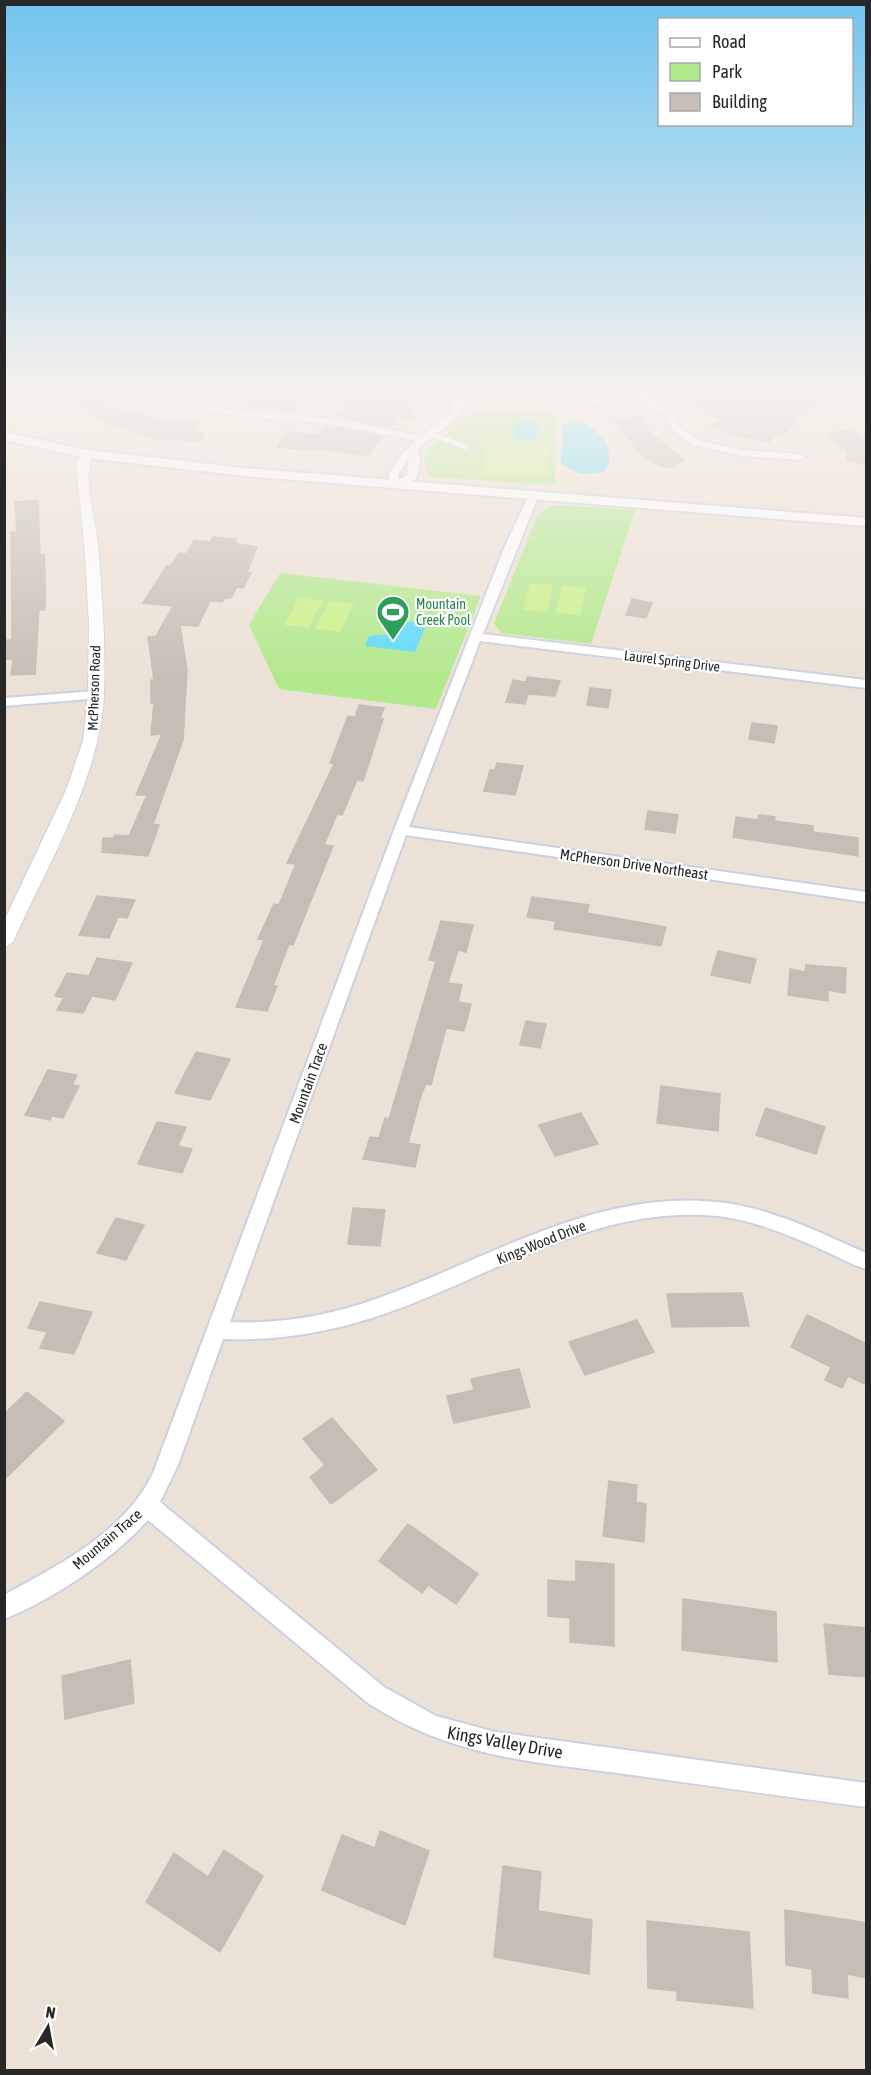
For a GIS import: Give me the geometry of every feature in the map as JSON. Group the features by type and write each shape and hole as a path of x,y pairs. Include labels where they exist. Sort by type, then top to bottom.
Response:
{"main road":[{"path":"406,487 867,522"}],"street":[{"name":"McPherson Road","path":"4,942 85,764 92,741 96,695 95,586 84,487"},
{"name":"Mountain Trace","path":"4,1608 60,1577 103,1545 147,1505 167,1465 401,830 510,549 533,497"},
{"name":"Laurel Spring Drive","path":"477,637 867,684"},
{"path":"4,702 96,695"},
{"name":"McPherson Drive Northeast","path":"401,830 867,897"},
{"name":"Kings Wood Drive","path":"215,1330 284,1330 375,1308 593,1221 635,1210 716,1209 758,1217 800,1232 867,1261"},
{"name":"Kings Valley Drive","path":"147,1505 376,1695 410,1718 447,1734 495,1744 867,1795"}],"green space":[{"path":"557,505 635,510 591,644 501,633 494,623 537,517 547,508"},
{"path":"280,573 481,596 436,709 279,689 249,625"},
{"path":"530,583 553,585 547,612 523,610"},
{"path":"562,586 586,588 580,615 556,613"},
{"path":"299,598 323,601 308,628 284,625"},
{"path":"330,601 354,604 340,632 315,629"}],"water":[{"name":"Mountain Creek Pool","path":"395,620 430,624 426,626 415,652 365,646 369,636 391,634"}],"building":[{"path":"38,500 40,555 44,554 45,610 39,610 35,674 11,675 13,659 4,659 4,645 6,640 12,640 11,532 17,532 15,502"},
{"path":"213,537 236,539 234,541 238,544 257,547 247,573 251,573 243,588 237,587 231,598 225,598 222,602 210,601 198,626 180,625 187,670 183,740 153,824 159,825 148,856 102,852 103,838 113,838 115,835 129,836 147,795 136,795 162,734 151,735 154,703 151,703 151,680 154,680 148,637 156,636 173,606 143,603 167,565 171,566 179,553 186,554 194,540 210,542"},
{"path":"632,599 652,603 646,618 626,615"},
{"path":"527,677 560,681 555,696 528,694 525,704 506,702 513,680 526,682"},
{"path":"590,688 611,690 608,708 587,705"},
{"path":"359,705 384,708 380,718 383,719 363,781 357,780 342,815 337,814 324,845 333,846 293,945 289,944 273,986 277,986 267,1011 236,1007 264,940 258,939 274,904 279,905 296,864 287,863 334,764 330,763 348,716 355,717"},
{"path":"752,723 777,726 774,743 749,739"},
{"path":"497,763 523,766 515,795 484,791 490,770 495,770"},
{"path":"648,811 678,815 675,833 645,829"},
{"path":"759,815 775,817 774,821 813,826 813,832 858,838 858,856 733,837 736,817 758,820"},
{"path":"97,896 135,900 127,918 118,917 109,938 79,935"},
{"path":"532,897 589,905 587,913 666,927 661,946 554,929 556,921 527,917"},
{"path":"441,921 473,925 466,952 458,950 448,983 462,985 458,1002 471,1004 464,1031 446,1028 431,1085 426,1084 421,1095 408,1143 420,1145 415,1167 363,1159 370,1137 379,1138 385,1118 389,1119 436,961 429,960"},
{"path":"718,951 756,959 750,983 711,975"},
{"path":"97,958 132,963 115,1000 92,996 83,1013 57,1010 64,998 55,996 67,973 89,976"},
{"path":"806,965 846,968 845,993 828,990 828,1001 788,995 790,969 805,972"},
{"path":"526,1021 546,1024 540,1048 520,1045"},
{"path":"196,1052 230,1059 210,1100 175,1093"},
{"path":"48,1070 77,1075 72,1085 79,1086 63,1118 52,1116 50,1120 25,1115"},
{"path":"661,1086 720,1094 718,1131 657,1123"},
{"path":"766,1108 825,1127 816,1154 756,1135"},
{"path":"581,1113 598,1144 555,1156 539,1125"},
{"path":"157,1122 186,1127 178,1146 192,1149 182,1173 138,1164"},
{"path":"353,1208 385,1210 380,1246 348,1244"},
{"path":"116,1218 144,1225 126,1260 97,1253"},
{"path":"742,1293 749,1326 672,1327 667,1294"},
{"path":"40,1302 92,1312 74,1354 40,1348 47,1332 28,1328"},
{"path":"807,1315 867,1344 867,1385 848,1376 842,1388 825,1380 831,1367 791,1347"},
{"path":"637,1320 654,1352 585,1375 569,1342"},
{"path":"519,1369 530,1407 454,1423 447,1396 474,1390 471,1379"},
{"path":"27,1392 64,1421 4,1480 4,1414"},
{"path":"332,1418 377,1470 331,1504 310,1477 325,1465 303,1439"},
{"path":"609,1481 637,1485 636,1502 646,1504 644,1542 603,1536"},
{"path":"408,1524 478,1574 456,1604 428,1585 422,1593 379,1561"},
{"path":"576,1561 614,1564 614,1646 570,1642 570,1618 548,1616 548,1580 576,1582"},
{"path":"683,1599 776,1612 777,1662 682,1650"},
{"path":"824,1624 867,1628 867,1677 829,1674"},
{"path":"130,1660 134,1703 65,1719 62,1676"},
{"path":"380,1831 429,1851 405,1925 322,1890 342,1835 375,1848"},
{"path":"224,1850 263,1876 220,1952 146,1902 174,1853 208,1877"},
{"path":"503,1866 541,1872 538,1911 592,1920 589,1974 494,1957"},
{"path":"785,1910 867,1923 867,1978 847,1974 848,1998 813,1993 812,1969 786,1965"},
{"path":"647,1921 749,1932 753,2008 677,2000 677,1991 648,1988"}],"place":[{"name":"Mountain Creek Pool","path":"393,641"}]}
